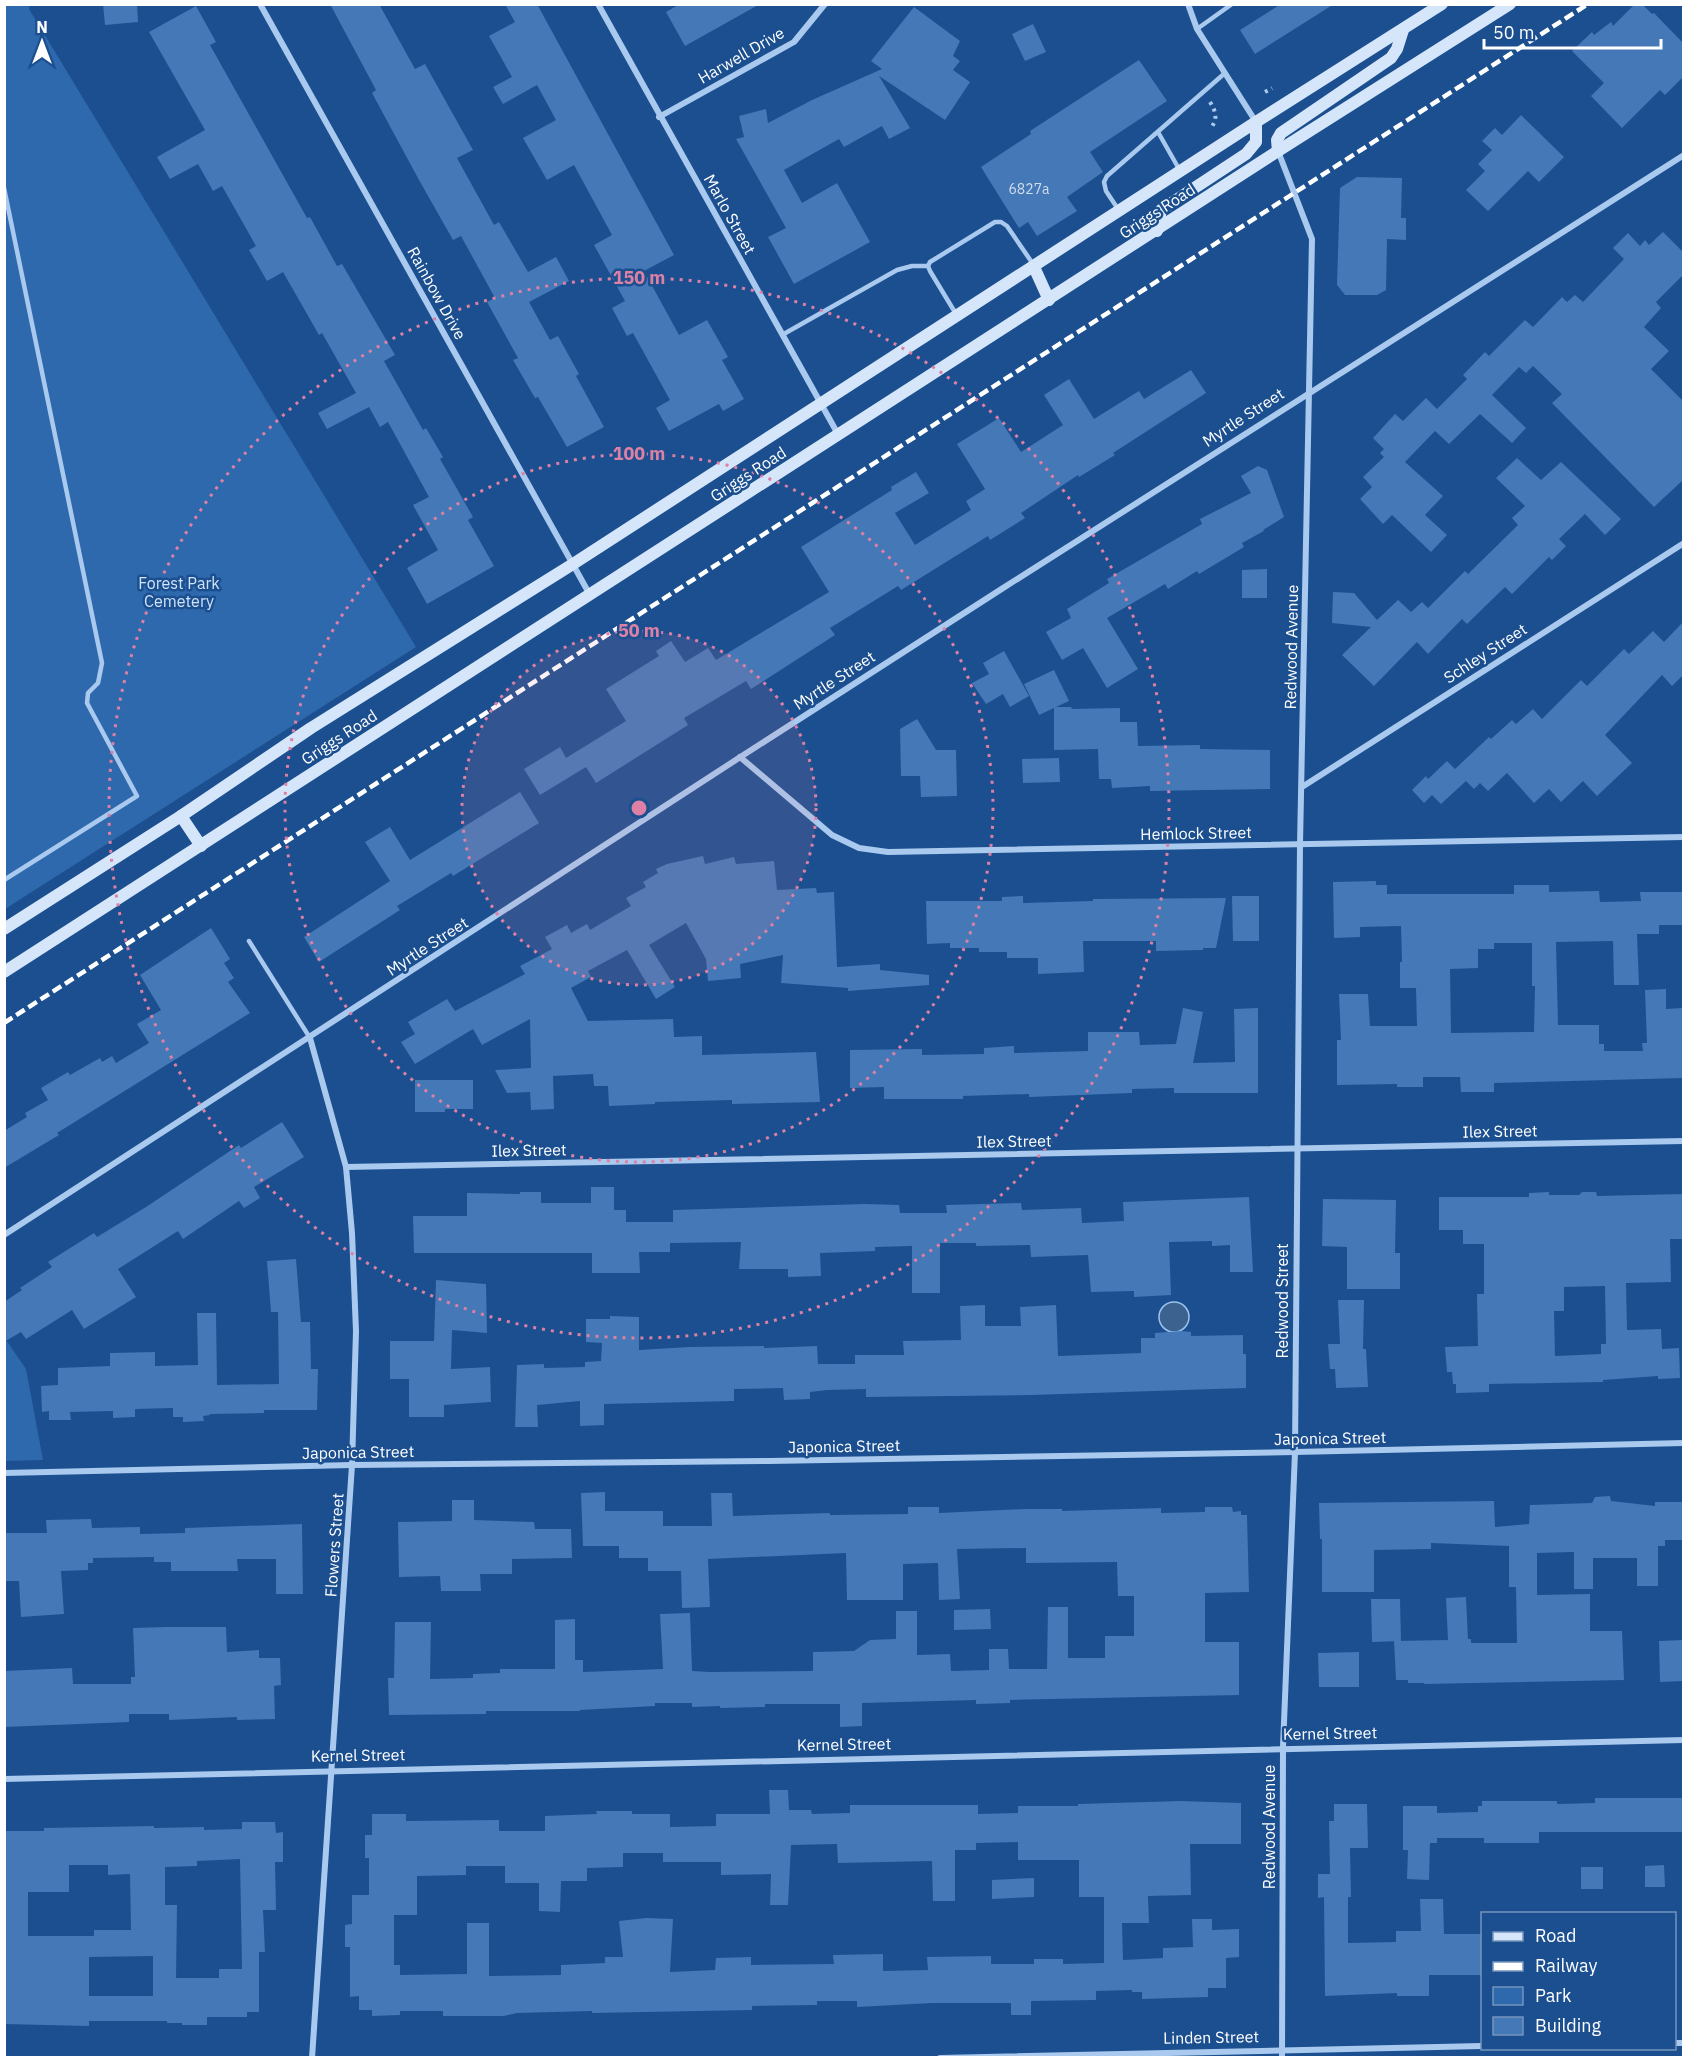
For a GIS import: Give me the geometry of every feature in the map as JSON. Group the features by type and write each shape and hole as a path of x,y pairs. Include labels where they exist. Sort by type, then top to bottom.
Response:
{"main road":[{"name":"Griggs Road","path":"4,929 181,816 311,728 573,564 1442,4"},
{"name":"Griggs Road","path":"4,972 1510,4"},
{"path":"1278,151 1277,140 1281,133 1391,58 1397,49 1403,30"},
{"path":"1157,231 1161,210 1246,154 1256,142 1256,122"},
{"path":"1035,267 1049,300"},
{"path":"181,816 201,846"}],"street":[{"name":"Rainbow Drive","path":"260,4 590,595"},
{"name":"Marlo Street","path":"598,4 839,436"},
{"name":"Harwell Drive","path":"659,117 794,42 825,4"},
{"path":"1188,4 1197,29 1256,122"},
{"name":"Redwood Avenue","path":"1278,151 1312,239 1300,845 1297,1149"},
{"name":"Myrtle Street","path":"4,1235 740,757 1309,391 1683,155"},
{"name":"Schley Street","path":"1302,787 1683,543"},
{"name":"Hemlock Street","path":"740,757 832,835 859,848 888,852 1683,837"},
{"name":"Flowers Street","path":"310,1038 346,1167 352,1233 356,1331 352,1465 312,2058"},
{"name":"Ilex Street","path":"346,1167 1683,1141"},
{"name":"Redwood Street","path":"1295,1452 1297,1149"},
{"name":"Japonica Street","path":"4,1473 352,1465 793,1461 1683,1443"},
{"name":"Redwood Avenue","path":"1282,2058 1283,1747 1295,1452"},
{"name":"Kernel Street","path":"4,1779 332,1769 1683,1740"},
{"name":"Linden Street","path":"940,2058 1481,2046"}],"lane":[{"path":"1197,29 1232,4"},
{"path":"1120,212 1108,194 1104,182 1107,176 1226,74"},
{"path":"1158,132 1181,171"},
{"path":"4,188 102,663 98,683 88,693 87,704 136,796 4,880"},
{"path":"928,266 930,262 995,222 1001,222 1007,226 1035,267"},
{"path":"782,334 897,270 912,266 928,266"},
{"path":"928,266 957,316"},
{"path":"249,941 310,1038"}],"path":[{"path":"1204,92 1215,110 1216,120 1211,129"}],"green space":[{"name":"Forest Park Cemetery","path":"30,4 29,9 416,647 5,909 4,5"},
{"path":"4,1337 26,1369 43,1460 5,1461"}],"shaded area":[{"path":"1174,1302 1180,1303 1188,1311 1188,1323 1180,1331 1174,1332 1168,1331 1160,1323 1159,1317 1160,1311 1168,1303"}],"building":[{"path":"103,4 137,4 138,22 105,25"},
{"path":"330,4 379,4 415,69 425,64 473,150 457,158 494,225 499,222 528,272 556,257 569,281 529,302 550,340 558,336 579,374 576,376 604,427 567,447 538,397 535,398 513,360 518,358 487,302 495,298 461,236 453,240 419,180 372,93 376,90"},
{"path":"505,4 537,4 674,255 644,271 679,335 707,320 728,357 722,360 744,399 723,411 719,404 669,431 656,408 670,400 633,333 627,336 612,308 625,301 594,245 612,235 574,165 547,180 523,138 556,120 537,85 503,104 493,87 512,77 489,36 515,22"},
{"path":"680,4 760,4 685,46 666,12"},
{"path":"1281,4 1334,4 1255,54 1240,30"},
{"path":"1635,4 1642,4 1652,14 1654,13 1683,43 1683,77 1665,95 1660,90 1622,128 1591,96 1604,83 1572,51 1592,32 1594,35 1611,22 1613,26"},
{"path":"196,6 216,42 210,45 307,218 310,217 337,266 342,264 395,355 384,361 423,430 426,428 443,457 440,459 473,517 468,520 494,566 427,604 407,568 438,550 413,505 429,497 388,422 380,427 369,407 327,429 318,413 356,393 322,333 319,335 283,272 267,281 249,250 256,246 222,186 213,191 198,164 170,179 157,157 205,130 149,32"},
{"path":"914,7 960,41 953,56 960,61 953,70 970,82 945,120 879,76 910,128 889,139 882,126 844,147 839,139 784,170 802,203 837,183 870,242 794,284 768,237 786,228 736,139 744,137 739,116 766,109 768,123 812,100 882,69 871,61"},
{"path":"1033,24 1046,52 1025,61 1012,34"},
{"path":"1139,60 1167,101 1090,152 1103,172 1067,197 1077,211 1037,236 1028,222 1019,228 981,167 1031,134 1030,131"},
{"path":"1521,115 1564,157 1539,182 1528,171 1488,211 1466,190 1485,171 1478,164 1492,150 1482,141 1495,128 1502,135"},
{"path":"1357,177 1402,178 1401,218 1406,218 1406,240 1387,239 1386,290 1377,295 1345,295 1337,285 1340,188"},
{"path":"1663,232 1683,252 1683,275 1656,302 1661,308 1644,327 1669,351 1651,369 1683,401 1683,480 1654,507 1552,403 1562,394 1533,366 1526,373 1519,367 1492,395 1526,428 1512,443 1480,414 1449,444 1435,431 1405,462 1443,496 1425,515 1447,535 1431,552 1392,515 1383,524 1360,499 1372,487 1363,477 1384,457 1380,453 1384,449 1373,438 1395,414 1403,421 1426,398 1437,409 1467,379 1463,375 1485,352 1489,356 1525,320 1533,327 1562,297 1567,302 1575,295 1583,302 1624,259 1613,248 1628,233 1640,246 1645,240 1649,245"},
{"path":"1191,370 1206,393 1113,453 1115,455 1079,477 1078,475 1021,513 1025,518 990,540 988,536 901,590 898,586 830,628 835,635 751,689 746,681 684,718 688,725 596,783 586,767 540,795 524,769 560,747 566,758 626,721 606,689 659,656 656,651 671,641 685,662 708,648 716,660 829,592 801,547 892,490 891,487 916,472 929,493 895,513 915,545 971,510 966,501 985,489 957,444 999,418 1021,452 1063,425 1044,395 1069,379 1094,419 1139,391 1144,399"},
{"path":"1517,458 1541,480 1561,462 1621,519 1605,535 1585,514 1559,539 1566,546 1552,560 1549,557 1512,594 1505,587 1467,624 1462,619 1428,654 1417,642 1374,686 1342,655 1371,627 1332,623 1333,592 1354,593 1377,620 1398,600 1411,612 1422,602 1428,608 1465,571 1468,574 1518,525 1512,518 1525,506 1496,478"},
{"path":"1258,466 1267,470 1284,517 1242,543 1244,547 1199,574 1197,571 1168,589 1165,584 1107,618 1138,669 1107,688 1083,648 1062,660 1046,632 1071,618 1067,609 1109,583 1107,579 1202,524 1200,519 1251,493 1241,476"},
{"path":"1267,569 1267,598 1242,598 1242,570"},
{"path":"1683,622 1683,675 1672,686 1662,675 1605,735 1632,763 1597,796 1583,781 1561,802 1549,789 1534,803 1507,773 1488,791 1480,783 1474,789 1466,781 1441,804 1432,795 1424,803 1412,790 1426,776 1428,779 1447,761 1455,769 1489,737 1491,739 1512,720 1516,724 1533,709 1542,719 1581,680 1587,686 1624,649 1629,654 1653,631 1664,642"},
{"path":"1004,651 1029,696 1010,707 1003,694 986,704 972,683 989,674 983,663"},
{"path":"1054,670 1069,701 1056,707 1120,708 1120,722 1137,722 1138,746 1200,745 1200,749 1270,750 1270,789 1150,791 1150,786 1112,788 1111,779 1099,779 1098,749 1054,750 1054,708 1039,715 1024,684"},
{"path":"917,719 936,750 956,750 957,796 921,797 920,776 901,776 900,729"},
{"path":"1059,758 1060,782 1023,783 1022,759"},
{"path":"520,792 539,823 453,876 451,873 397,906 400,910 319,962 304,937 390,881 365,842 390,827 410,860"},
{"path":"703,856 705,864 734,857 736,864 774,861 777,890 816,888 817,893 834,892 837,967 880,964 880,970 929,975 929,985 848,991 848,988 781,983 783,955 740,964 741,978 708,981 706,959 686,923 649,945 675,987 656,999 627,950 588,971 591,977 571,988 588,1021 673,1019 674,1037 702,1036 702,1055 816,1052 820,1102 732,1104 732,1100 609,1106 608,1086 594,1086 593,1074 553,1076 554,1109 531,1110 530,1092 507,1093 495,1070 531,1068 530,1019 482,1045 473,1029 415,1064 401,1042 415,1034 408,1022 447,999 455,1011 525,974 520,966 552,949 545,937 567,925 571,933 587,924 590,930 631,906 626,898 646,887 643,882 658,873 656,869 667,864"},
{"path":"1376,881 1376,885 1387,885 1387,894 1514,894 1514,885 1549,885 1549,892 1599,891 1600,902 1641,901 1640,892 1683,892 1683,925 1659,925 1659,934 1637,934 1639,985 1614,985 1613,941 1556,942 1558,1025 1599,1025 1599,1044 1604,1044 1604,1051 1643,1051 1642,1043 1647,1043 1645,990 1666,989 1666,1009 1683,1008 1683,1078 1494,1083 1494,1092 1461,1092 1460,1077 1423,1077 1423,1087 1397,1087 1397,1084 1337,1085 1337,1040 1341,1040 1339,994 1368,994 1370,1026 1417,1026 1416,988 1400,988 1401,926 1360,927 1360,937 1334,938 1333,882","holes":["1494,943 1532,943 1532,986 1535,986 1534,1032 1451,1033 1450,969 1478,968 1478,949 1494,949"]},
{"path":"1023,896 1023,903 1093,901 1093,899 1226,898 1216,948 1156,951 1156,941 1083,941 1084,972 1038,974 1038,958 1007,958 1007,952 979,952 979,948 950,948 950,943 927,944 926,901 1002,901 1002,897"},
{"path":"1232,896 1259,896 1259,941 1233,941"},
{"path":"211,928 230,959 224,963 234,978 228,982 250,1013 4,1168 4,1131 27,1117 25,1113 48,1100 41,1088 68,1072 70,1075 100,1058 102,1062 112,1056 116,1063 149,1043 137,1024 161,1010 140,975"},
{"path":"1183,1008 1203,1012 1193,1063 1235,1062 1234,1009 1258,1008 1258,1093 1174,1093 1174,1088 1132,1089 1132,1093 1029,1097 1029,1094 963,1096 963,1099 884,1099 884,1087 850,1088 850,1050 922,1049 922,1055 984,1054 984,1048 1014,1046 1014,1053 1088,1051 1088,1032 1139,1032 1140,1045 1176,1044"},
{"path":"415,1080 473,1080 473,1109 415,1112"},
{"path":"282,1122 304,1157 254,1187 260,1198 244,1208 239,1201 183,1239 178,1231 118,1269 136,1297 84,1329 72,1310 26,1339 21,1332 4,1342 4,1302 22,1290 20,1288 52,1267 48,1262 94,1233 97,1237 239,1145 241,1148"},
{"path":"591,1187 614,1187 614,1210 626,1210 626,1222 673,1222 673,1210 864,1204 899,1205 900,1213 947,1213 946,1205 1021,1203 1022,1210 1081,1208 1082,1223 1124,1221 1123,1202 1249,1197 1253,1272 1230,1272 1230,1245 1212,1246 1212,1241 1169,1242 1171,1295 1134,1297 1134,1291 1091,1292 1088,1255 1031,1257 1030,1245 976,1246 976,1243 940,1243 940,1293 912,1293 912,1246 875,1247 875,1251 820,1253 821,1276 788,1277 788,1269 739,1269 741,1242 670,1243 670,1252 639,1252 640,1273 592,1273 592,1253 414,1253 413,1216 467,1216 467,1193 541,1192 541,1203 591,1203"},
{"path":"1582,1192 1596,1192 1597,1196 1683,1194 1683,1239 1670,1239 1671,1282 1626,1283 1627,1330 1661,1329 1662,1349 1679,1348 1680,1378 1658,1379 1658,1376 1603,1380 1603,1382 1489,1384 1489,1392 1456,1393 1452,1372 1447,1372 1445,1347 1478,1346 1477,1294 1484,1294 1484,1244 1463,1244 1463,1230 1439,1230 1439,1197 1529,1197 1529,1193 1579,1195","holes":["1605,1286 1606,1344 1601,1344 1601,1354 1555,1356 1554,1311 1564,1311 1564,1287"]},
{"path":"1323,1199 1396,1200 1395,1253 1400,1253 1400,1289 1347,1289 1347,1247 1322,1246"},
{"path":"296,1259 301,1322 310,1322 311,1369 318,1369 317,1410 264,1410 264,1413 210,1414 203,1416 204,1421 183,1422 183,1417 173,1417 173,1408 135,1409 135,1417 113,1418 113,1411 70,1412 71,1420 49,1420 49,1411 42,1412 41,1386 58,1385 58,1368 110,1366 110,1353 155,1352 155,1366 198,1365 197,1313 216,1313 217,1385 279,1384 278,1312 271,1312 267,1261"},
{"path":"436,1280 486,1284 487,1333 452,1330 451,1369 490,1367 491,1402 444,1405 444,1417 409,1417 409,1379 390,1379 390,1341 434,1341"},
{"path":"1338,1300 1364,1300 1363,1349 1366,1349 1368,1387 1336,1388 1335,1369 1330,1369 1328,1344 1340,1344"},
{"path":"985,1305 985,1326 1021,1326 1020,1307 1056,1305 1058,1356 1141,1353 1141,1338 1155,1338 1155,1333 1181,1331 1191,1332 1191,1336 1243,1335 1243,1354 1246,1354 1246,1388 1031,1395 866,1397 866,1389 827,1390 810,1392 810,1399 784,1400 783,1388 734,1389 734,1401 604,1404 604,1425 580,1426 580,1401 537,1405 538,1427 515,1427 517,1365 544,1364 544,1368 585,1367 585,1362 601,1361 602,1343 586,1342 586,1319 610,1319 610,1316 639,1317 639,1350 689,1347 817,1346 818,1364 855,1364 855,1355 904,1355 903,1341 961,1340 960,1306"},
{"path":"605,1492 605,1511 663,1511 663,1526 712,1526 711,1493 732,1493 733,1516 830,1513 830,1515 908,1514 908,1507 939,1507 939,1513 1026,1509 1062,1509 1062,1511 1161,1508 1161,1513 1205,1512 1205,1507 1232,1507 1233,1512 1241,1511 1241,1515 1247,1515 1249,1592 1205,1593 1205,1642 1239,1642 1239,1695 1010,1700 1010,1703 976,1704 976,1700 862,1703 862,1726 840,1727 840,1704 765,1704 765,1707 720,1708 720,1706 692,1707 692,1703 655,1703 655,1706 580,1711 486,1711 486,1714 389,1715 388,1678 394,1678 395,1622 431,1622 430,1679 473,1678 473,1674 500,1673 500,1669 555,1669 555,1620 575,1619 575,1660 583,1660 583,1672 663,1669 660,1614 690,1613 692,1671 709,1672 813,1671 813,1652 854,1651 870,1640 896,1639 896,1611 917,1611 917,1655 950,1654 951,1671 989,1670 989,1649 1008,1649 1009,1669 1047,1669 1048,1607 1068,1607 1068,1658 1105,1658 1105,1636 1134,1636 1134,1596 1118,1596 1117,1562 1026,1563 1026,1548 957,1549 960,1599 939,1600 938,1563 903,1564 903,1600 847,1600 846,1553 708,1559 710,1607 682,1608 681,1571 648,1571 648,1558 619,1558 619,1546 583,1546 581,1493"},
{"path":"1610,1496 1611,1501 1655,1506 1655,1502 1683,1502 1683,1540 1665,1540 1665,1546 1658,1546 1658,1586 1637,1586 1637,1558 1593,1558 1593,1589 1574,1589 1574,1552 1537,1553 1537,1595 1590,1594 1590,1631 1622,1631 1624,1680 1424,1684 1396,1680 1394,1641 1448,1640 1446,1598 1466,1597 1468,1639 1471,1639 1471,1643 1517,1643 1516,1587 1509,1587 1509,1546 1431,1543 1431,1549 1374,1550 1374,1592 1322,1592 1319,1503 1494,1501 1495,1527 1529,1524 1530,1505 1592,1503 1595,1497"},
{"path":"452,1500 474,1500 474,1520 534,1522 535,1529 571,1529 572,1558 512,1559 512,1574 480,1574 481,1591 441,1591 440,1576 399,1577 398,1522 452,1521"},
{"path":"91,1519 92,1528 140,1527 140,1534 185,1533 185,1528 302,1524 303,1594 276,1594 276,1559 237,1559 238,1571 171,1571 171,1562 154,1562 154,1557 93,1558 93,1563 88,1563 88,1570 61,1571 64,1614 21,1617 19,1581 4,1581 4,1533 47,1533 46,1520"},
{"path":"1371,1599 1400,1599 1401,1641 1372,1642"},
{"path":"990,1609 991,1629 954,1630 954,1610"},
{"path":"226,1627 227,1652 259,1650 259,1658 280,1658 281,1685 274,1686 275,1719 237,1720 237,1717 169,1720 169,1714 129,1714 129,1722 4,1727 4,1671 72,1668 73,1684 131,1684 131,1677 135,1677 133,1628"},
{"path":"1683,1640 1683,1681 1660,1682 1659,1641"},
{"path":"1359,1652 1359,1687 1319,1687 1318,1653"},
{"path":"769,1790 788,1790 789,1810 811,1810 812,1814 850,1813 850,1805 978,1805 978,1814 1018,1813 1018,1806 1078,1806 1078,1804 1181,1801 1241,1803 1241,1844 1190,1844 1191,1895 1148,1896 1149,1923 1122,1923 1123,1960 1163,1958 1163,1948 1193,1947 1192,1919 1212,1919 1212,1930 1239,1929 1239,1957 1226,1958 1226,1988 1208,1988 1208,1997 1142,1999 1142,1992 1132,1992 1132,1990 1096,1991 1096,2000 1031,2001 1031,2015 1011,2015 1011,2003 932,2003 857,2007 857,2001 817,2001 817,2005 752,2006 752,2010 592,2013 592,2011 517,2013 504,2016 443,2016 443,2011 400,2011 400,2015 372,2016 372,2010 359,2010 359,1996 350,1997 350,1947 345,1947 345,1925 352,1924 352,1895 369,1895 369,1858 365,1858 365,1835 372,1835 372,1814 406,1814 406,1821 499,1820 499,1831 545,1831 545,1816 597,1814 596,1811 670,1814 670,1827 716,1826 716,1814 770,1814","holes":["1018,1842 1018,1860 1079,1860 1079,1897 1104,1897 1104,1963 1063,1964 1063,1959 1034,1959 1034,1964 991,1964 991,1956 927,1957 928,1970 883,1971 883,1954 833,1955 834,1964 751,1965 751,1957 716,1958 715,1970 670,1972 673,1919 646,1918 619,1921 623,1957 605,1957 605,1963 561,1965 561,1975 489,1976 489,1923 467,1923 467,1974 400,1975 400,1965 394,1965 394,1915 417,1915 417,1876 466,1875 466,1866 505,1866 505,1883 539,1883 539,1911 560,1912 561,1881 587,1881 587,1868 623,1867 623,1853 663,1853 663,1862 721,1862 721,1875 771,1874 770,1905 788,1905 791,1845 837,1844 838,1863 932,1861 933,1901 955,1901 955,1850 976,1850 976,1843"]},
{"path":"1595,1798 1683,1798 1683,1832 1539,1832 1539,1843 1484,1843 1484,1838 1437,1838 1437,1843 1430,1843 1429,1880 1407,1879 1408,1850 1403,1850 1403,1806 1437,1806 1437,1813 1478,1812 1478,1806 1482,1806 1482,1801 1595,1803"},
{"path":"1334,1804 1367,1804 1368,1848 1350,1848 1351,1897 1348,1897 1348,1943 1396,1942 1396,1931 1421,1931 1420,1899 1443,1899 1444,1934 1481,1934 1481,1975 1429,1975 1429,1996 1397,1996 1397,1993 1325,1996 1324,1897 1318,1898 1318,1874 1330,1874 1329,1821 1334,1821"},
{"path":"242,1822 275,1822 276,1833 283,1832 283,1862 275,1862 276,1910 263,1910 265,1952 259,1952 259,2012 247,2012 247,2017 207,2017 207,2025 182,2025 182,2023 167,2023 167,2021 89,2021 89,2026 4,2024 4,1831 154,1826 154,1828 204,1827 204,1830 242,1829","holes":["240,1859 242,1969 219,1969 219,1978 176,1978 177,1905 165,1905 165,1867 197,1866 197,1861","69,1865 108,1865 108,1875 130,1874 131,1930 94,1930 94,1936 28,1936 28,1892 69,1892","153,1956 153,1996 89,1996 89,1957"]},
{"path":"1664,1865 1665,1887 1645,1887 1645,1866"},
{"path":"1581,1867 1603,1867 1603,1889 1581,1889"},
{"path":"1034,1878 1034,1897 992,1899 992,1880"}],"railway":[{"path":"4,1023 1588,4"}]}
